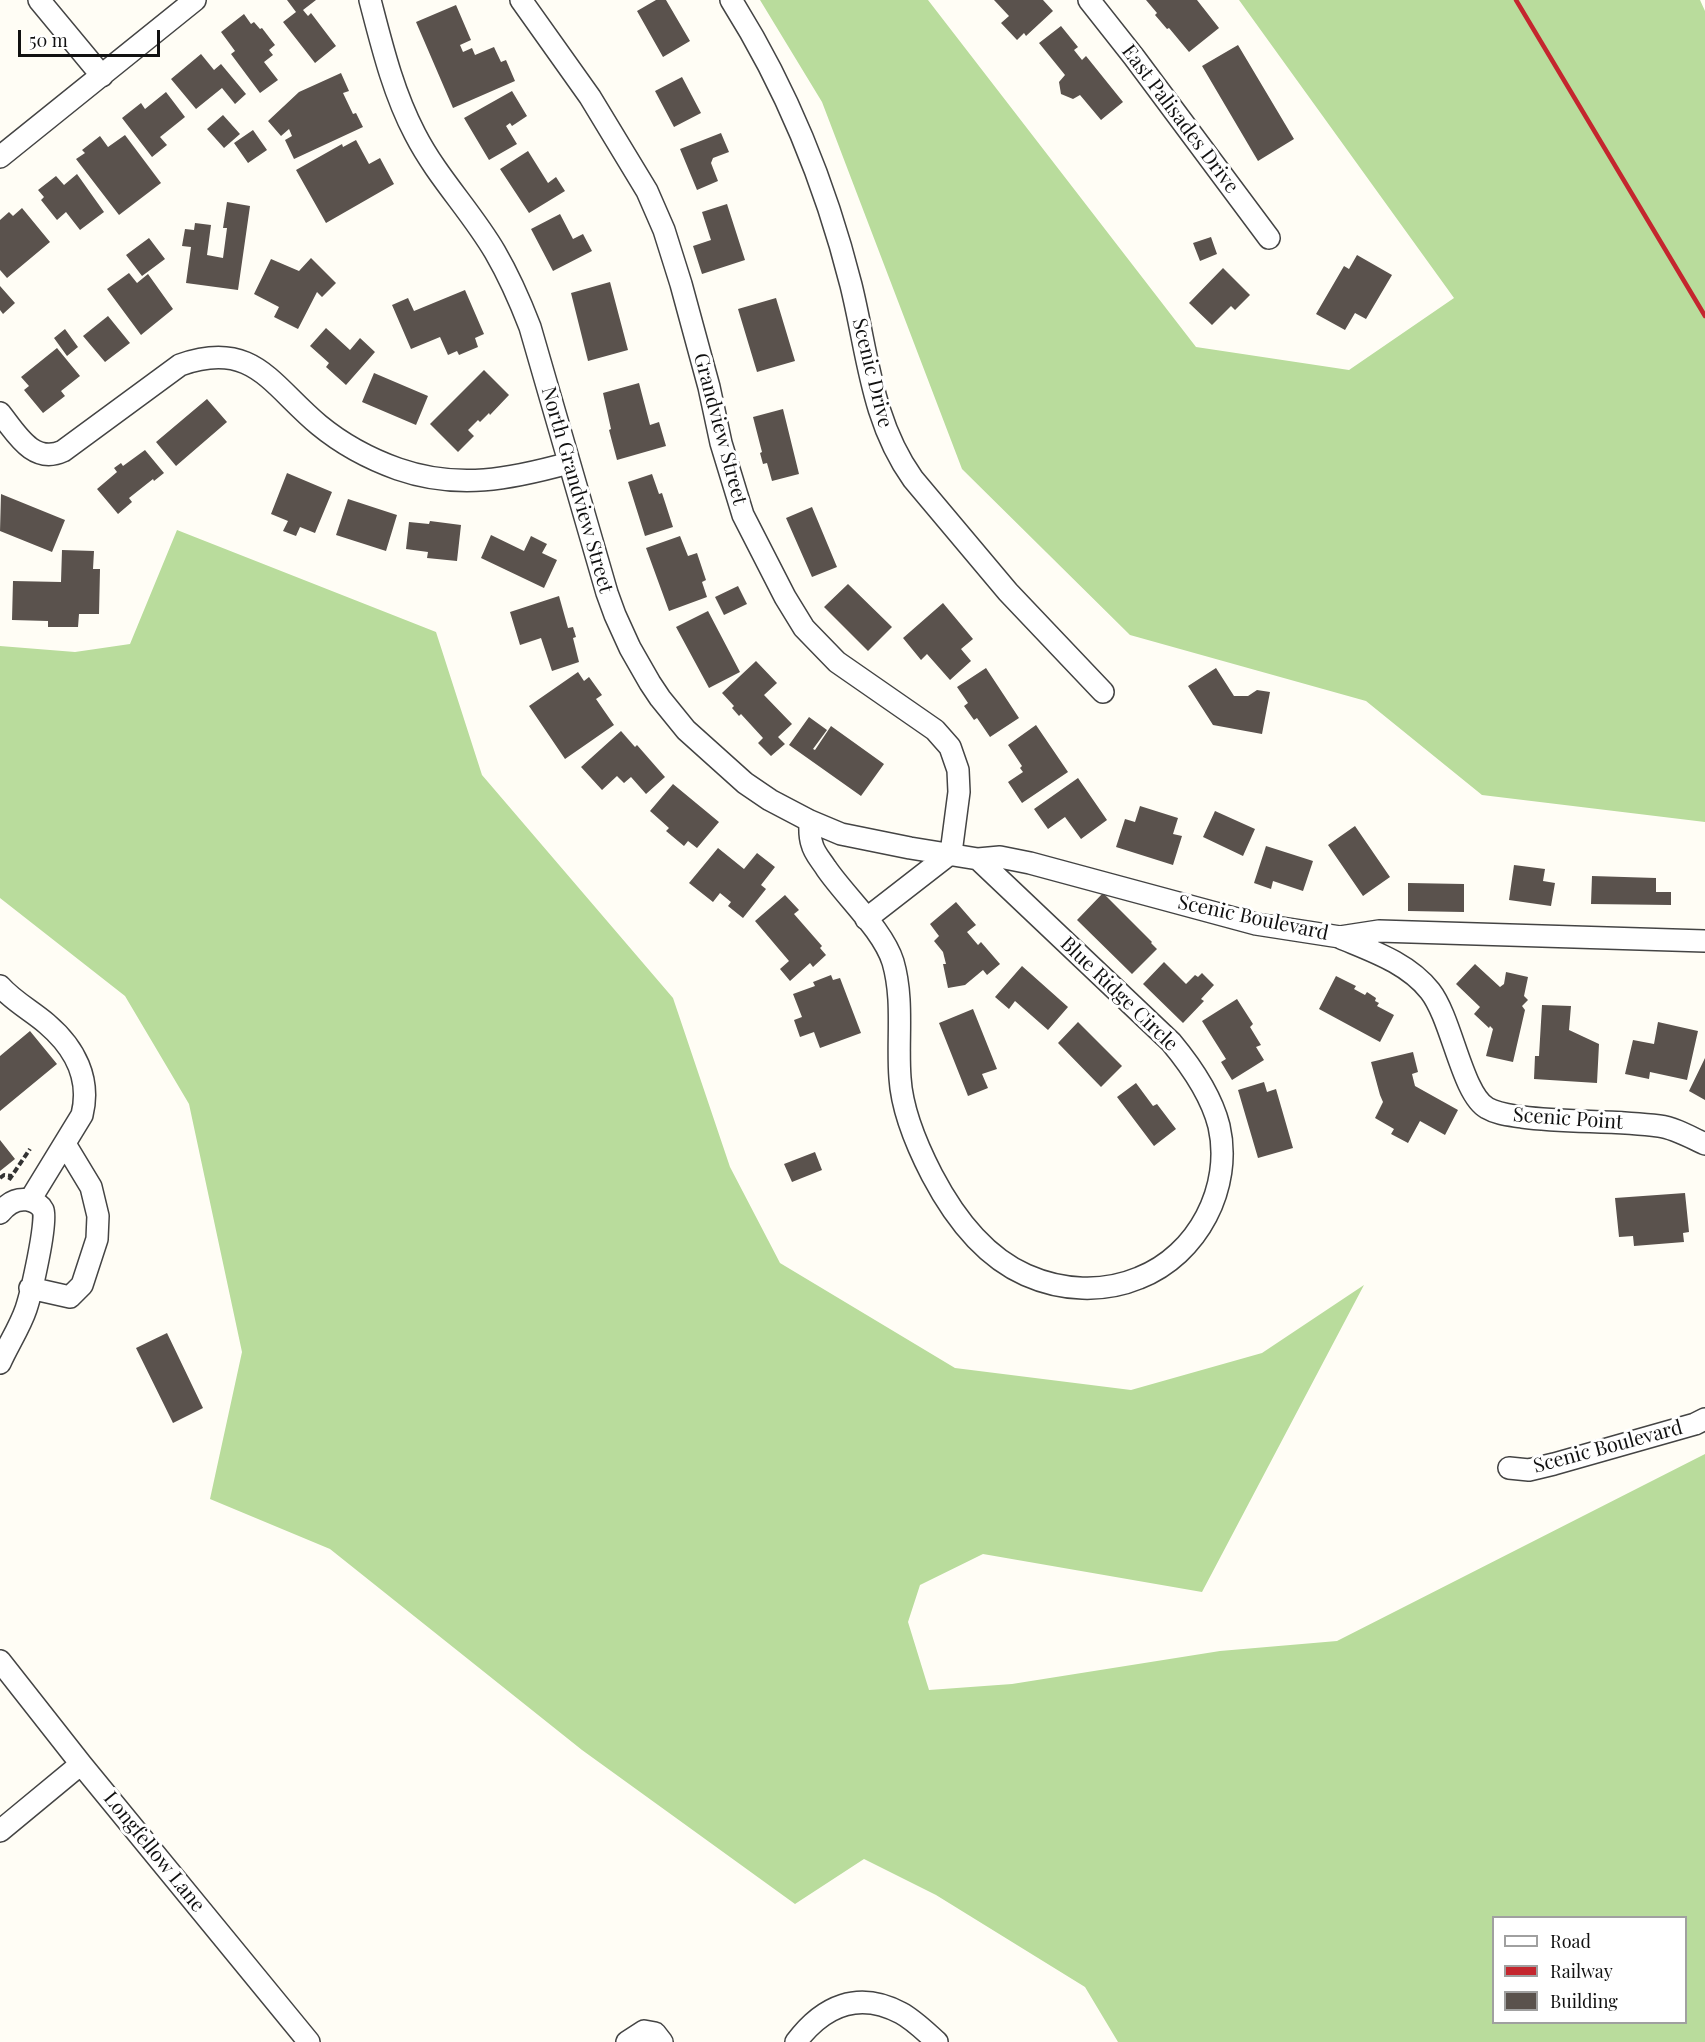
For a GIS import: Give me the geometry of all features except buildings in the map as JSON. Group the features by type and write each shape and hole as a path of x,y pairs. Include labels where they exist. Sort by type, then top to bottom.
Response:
{"street":[{"path":"39,0 102,76"},
{"path":"0,157 195,0"},
{"name":"North Grandview Street","path":"370,0 386,63 399,100 416,136 495,252 515,288 530,327 611,604 630,648 660,698 699,744 745,783 770,800 810,821"},
{"name":"Grandview Street","path":"521,0 590,97 651,200 664,230 681,284 709,387 721,443 743,515 785,597 804,628 837,662 936,730 950,747 958,770 959,792 951,853"},
{"name":"Scenic Drive","path":"731,0 769,66 828,204 851,286 866,364 878,409 887,436 900,462 1008,592 1103,692"},
{"name":"East Palisades Drive","path":"1089,0 1269,238"},
{"path":"0,413 26,445 44,455 54,455 63,451 180,365 196,359 231,358 263,371 310,417 346,444 372,459 400,470 459,481 489,481 519,477 569,463"},
{"path":"810,821 810,836 814,851 866,920 951,853"},
{"name":"Scenic Boulevard","path":"810,821 841,834 866,840 978,859 1000,857 1030,863 1256,924 1340,937 1379,931 1705,940"},
{"name":"Blue Ridge Circle","path":"866,920 888,950 893,962 898,987 900,1082 909,1120 932,1174 962,1222 982,1244 1002,1260 1024,1274 1044,1282 1076,1288 1097,1288 1125,1283 1149,1274 1188,1244 1216,1198 1220,1180 1222,1146 1219,1126 1212,1106 1195,1073 1171,1042 978,859"},
{"name":"Scenic Point","path":"1340,937 1397,963 1429,989 1443,1013 1468,1084 1479,1102 1487,1108 1503,1114 1542,1120 1661,1126 1681,1132 1705,1144"},
{"path":"0,986 59,1035 75,1057 85,1082 86,1100 82,1115 30,1200"},
{"path":"28,1299 70,1297 82,1285 97,1239 98,1216 91,1187 65,1144"},
{"path":"0,1213 6,1206 18,1200 30,1200 43,1210 44,1226 28,1299 0,1363"},
{"name":"Scenic Boulevard","path":"1509,1468 1529,1470 1554,1464 1695,1424 1705,1419"},
{"name":"Longfellow Lane","path":"0,1661 81,1764 309,2042"},
{"path":"0,1830 81,1764"},
{"path":"796,2042 808,2026 822,2014 846,2004 865,2002 900,2012 937,2042"},
{"path":"627,2042 644,2031 658,2038"}],"path":[{"path":"0,1178 4,1175 11,1178 30,1149"}],"green space":[{"path":"760,0 928,0 1196,347 1349,370 1454,298 1239,0 1700,0 1705,11 1705,822 1482,795 1366,701 1130,635 962,469 822,102"},
{"path":"177,530 436,632 482,775 673,998 730,1167 780,1263 955,1368 1131,1390 1262,1353 1364,1285 1202,1592 983,1554 920,1585 908,1622 929,1690 1012,1684 1220,1651 1337,1641 1705,1454 1705,2042 1118,2042 1085,1987 936,1895 864,1859 795,1904 582,1750 330,1549 210,1499 242,1352 189,1104 125,996 0,898 0,646 75,652 130,644"}],"railway":[{"path":"1516,0 1705,316"}]}
